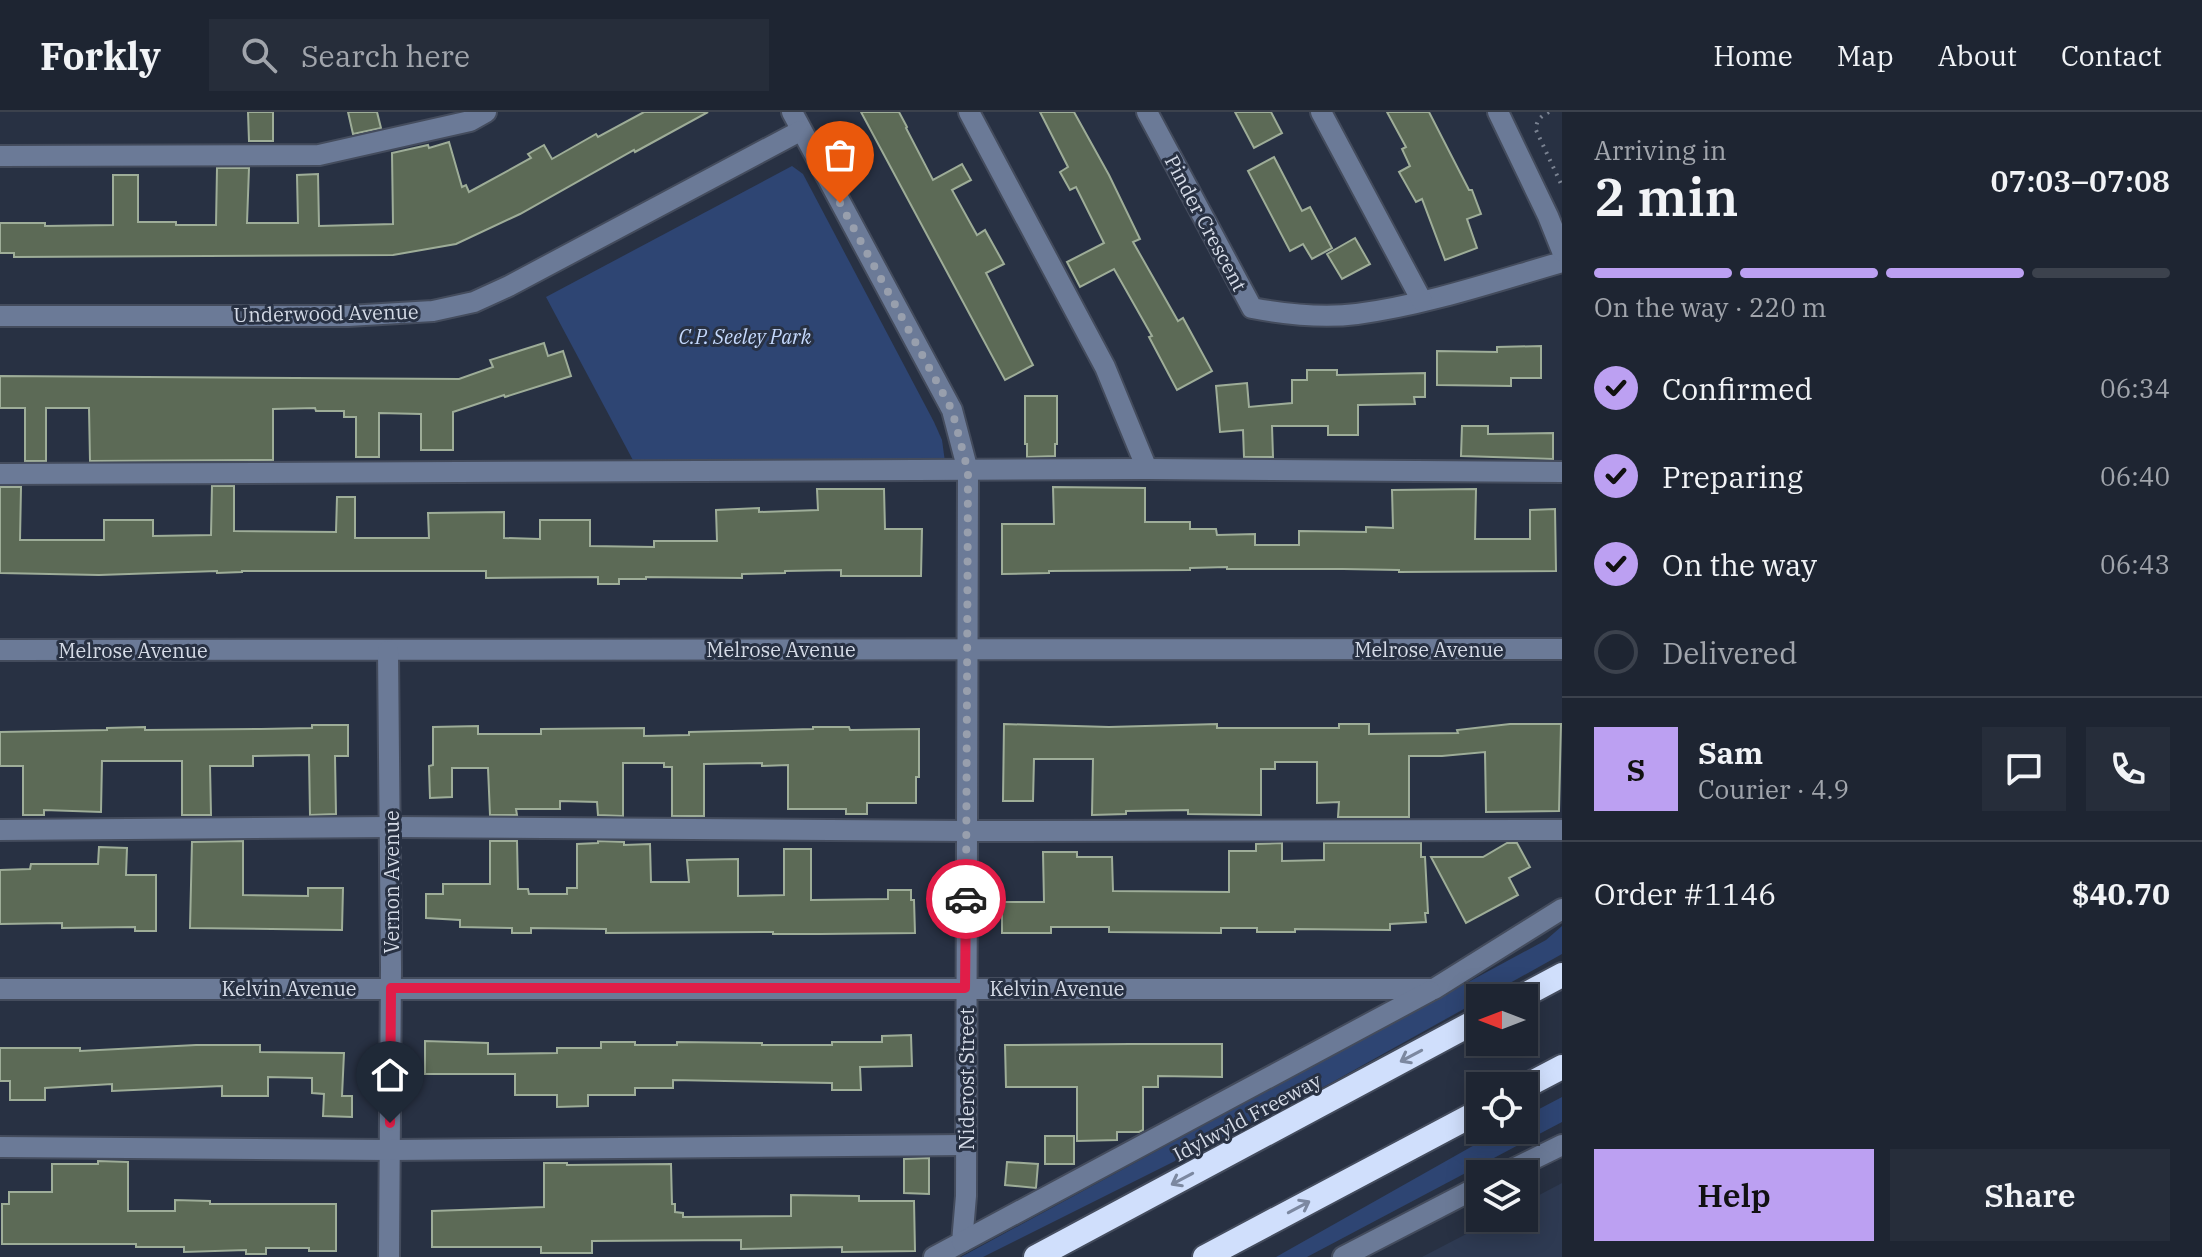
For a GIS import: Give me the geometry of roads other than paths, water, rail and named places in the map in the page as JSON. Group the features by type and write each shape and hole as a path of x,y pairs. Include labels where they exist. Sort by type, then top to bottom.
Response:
{"highway":[{"path":"1538,988 1562,975"},
{"name":"Idylwyld Freeway","path":"1036,1257 1466,1027"},
{"path":"1538,1080 1562,1067"},
{"path":"1205,1257 1466,1118"}],"street":[{"path":"0,156 319,155 470,121 486,112"},
{"path":"969,112 1105,367 1147,469"},
{"name":"Pinder Crescent","path":"1147,112 1252,308 1284,314 1356,315 1422,301 1562,262"},
{"path":"1321,112 1422,301"},
{"path":"1498,112 1562,251"},
{"name":"Underwood Avenue","path":"0,316 348,316 433,311 474,302 509,286 796,121"},
{"name":"Niderost Street","path":"796,121 952,410 968,471 966,1196 962,1242"},
{"path":"0,474 1147,469 1562,472"},
{"name":"Melrose Avenue","path":"0,650 1562,649"},
{"name":"Vernon Avenue","path":"388,651 391,827 389,1257"},
{"path":"0,830 391,827 966,831 1562,830"},
{"path":"934,1257 1434,989 1562,909"},
{"name":"Kelvin Avenue","path":"0,989 1434,989"},
{"path":"0,1147 390,1150 965,1145"},
{"path":"1531,1160 1562,1145"},
{"path":"1343,1257 1466,1193"}],"park label":[{"name":"C.P. Seeley Park","path":"745,336"}]}
